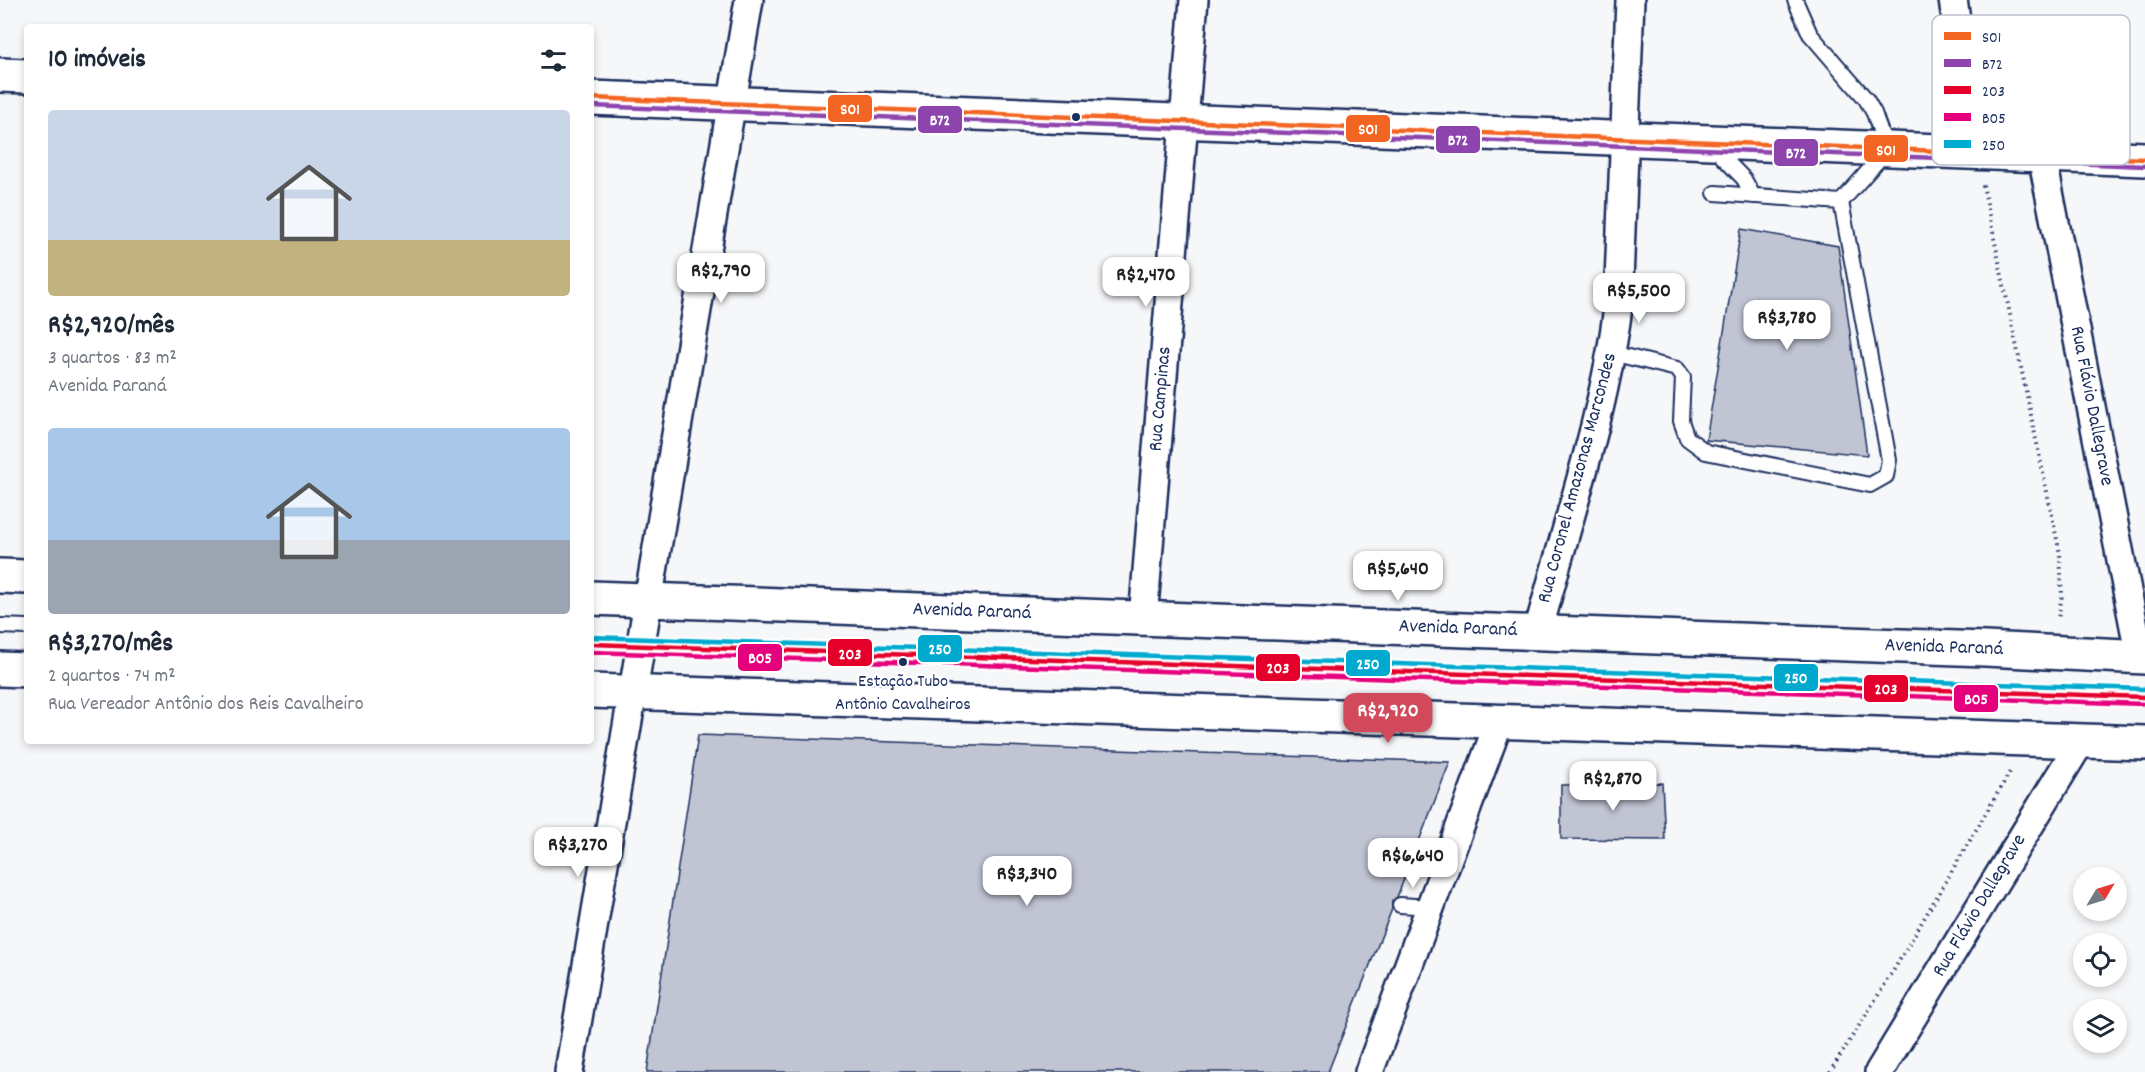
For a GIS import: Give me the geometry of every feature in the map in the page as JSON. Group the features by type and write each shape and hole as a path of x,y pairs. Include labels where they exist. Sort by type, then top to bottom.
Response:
{"street":[{"path":"568,1072 749,0"},
{"name":"Rua Campinas","path":"1143,619 1194,0"},
{"name":"Rua Coronel Amazonas Marcondes","path":"1538,632 1586,465 1612,352 1618,307 1630,0"},
{"path":"1953,0 1955,15"},
{"path":"0,75 24,76"},
{"path":"594,98 1932,152"},
{"path":"2130,159 2145,159"},
{"name":"Rua Flávio Dallegrave","path":"2044,165 2143,657"},
{"path":"0,576 24,577"},
{"name":"Avenida Paraná","path":"594,598 1538,632 2143,657"},
{"path":"0,669 24,670"},
{"path":"594,691 2145,743"},
{"path":"1369,1072 1499,722"},
{"name":"Rua Flávio Dallegrave","path":"1879,1072 2081,741"}],"lane":[{"path":"1795,0 1810,34 1866,99 1874,113 1887,150 1841,202"},
{"path":"1710,144 1744,179 1753,196"},
{"path":"1715,193 1841,202"},
{"path":"1612,352 1677,369 1683,377 1682,421 1688,438 1706,452 1870,485 1886,476 1889,460 1841,202"},
{"path":"0,626 24,627"},
{"path":"594,644 2145,697"},
{"path":"1400,905 1430,907"}],"path":[{"path":"1984,191 2060,554 2062,595 2057,627"},
{"path":"1830,1072 1892,973 2015,764"}],"building":[{"path":"1741,229 1838,246 1867,455 1706,440"},
{"path":"698,735 1450,762 1397,897 1392,901 1392,909 1328,1072 647,1072"},
{"path":"1662,783 1665,840 1561,839 1561,785"}],"transit line":[{"name":"S01","path":"594,98 1932,151"},
{"name":"B72","path":"594,106 1932,158"},
{"name":"S01","path":"2130,158 2145,159"},
{"name":"B72","path":"2119,165 2145,166"},
{"name":"250","path":"594,637 2145,689"},
{"name":"203","path":"594,644 2145,697"},
{"name":"B05","path":"594,652 2145,704"}],"place":[{"name":"Estação Tubo Antônio Cavalheiros","path":"903,662"}]}
